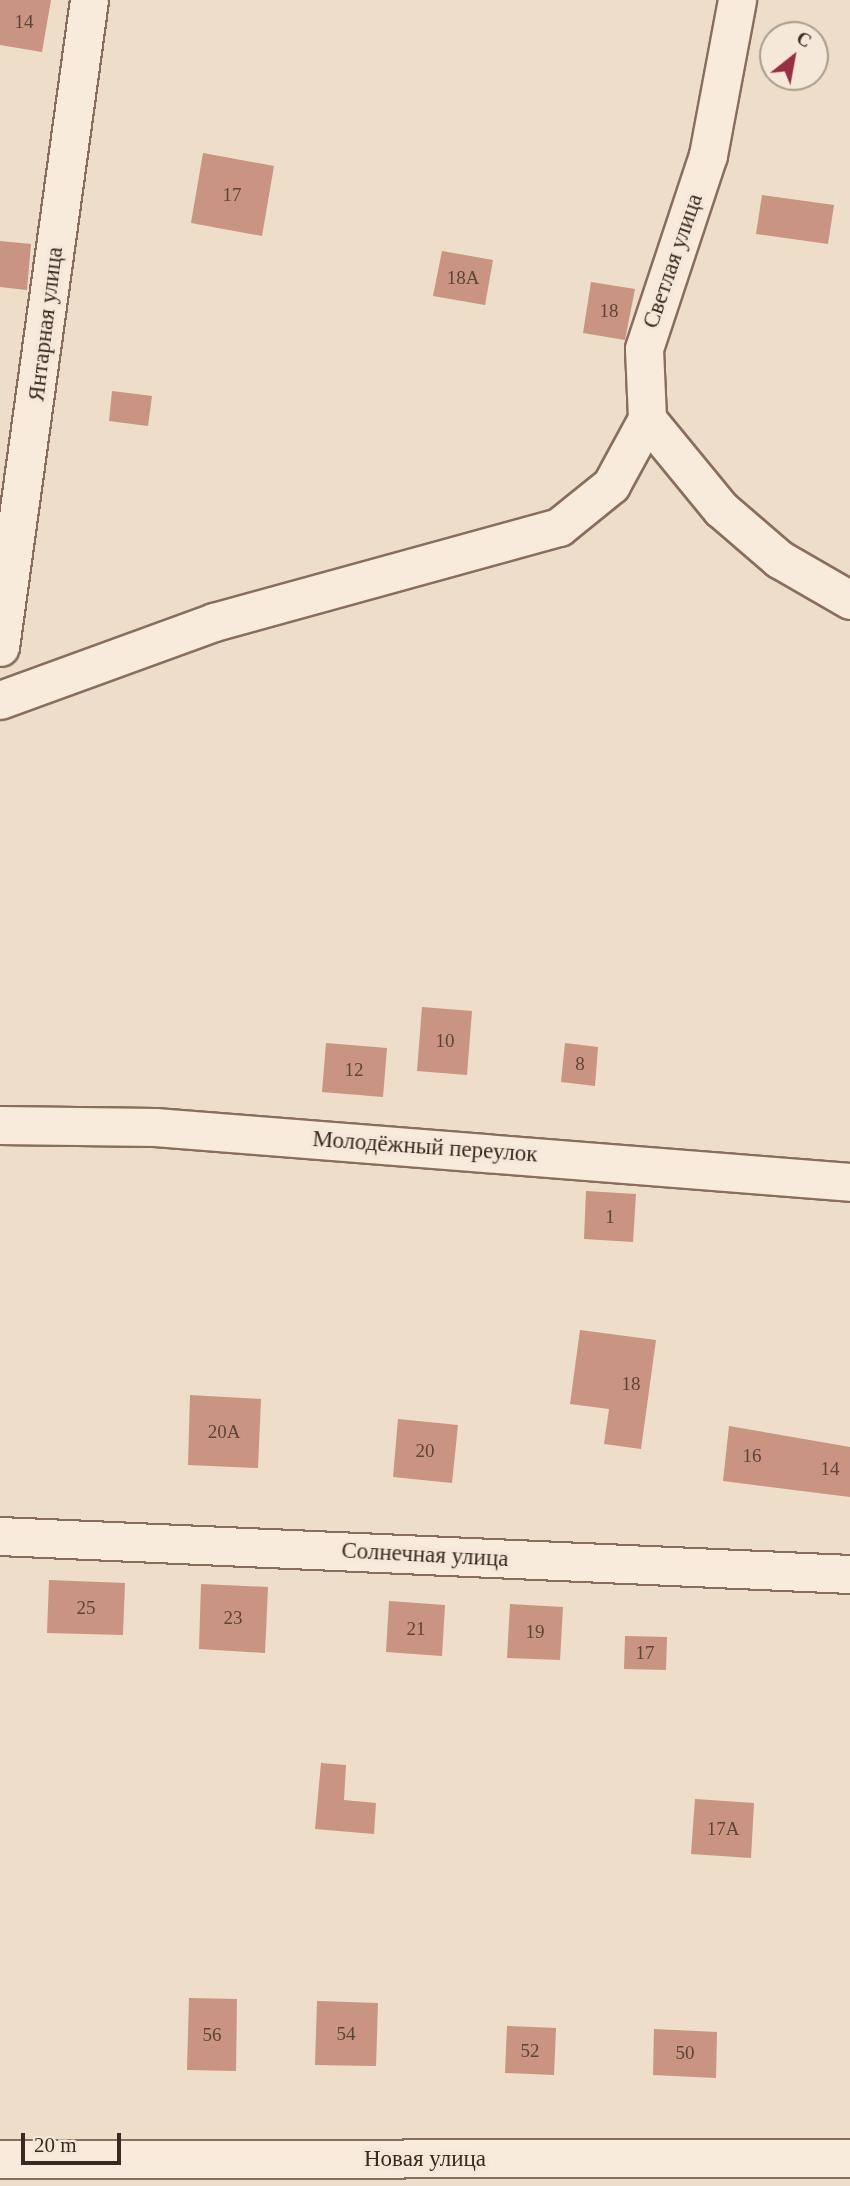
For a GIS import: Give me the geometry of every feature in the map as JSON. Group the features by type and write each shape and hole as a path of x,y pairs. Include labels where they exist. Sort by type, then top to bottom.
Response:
{"street":[{"name":"Янтарная улица","path":"0,647 89,0"},
{"name":"Светлая улица","path":"647,419 647,338 708,155 737,0"},
{"path":"0,700 214,622 559,527 611,485 647,419 721,509 779,559 850,600"},
{"name":"Молодёжный переулок","path":"0,1125 155,1127 850,1182"},
{"name":"Солнечная улица","path":"0,1536 850,1574"},
{"name":"Новая улица","path":"0,2159 850,2158"}],"building":[{"path":"0,0 51,0 42,52 0,45"},
{"path":"203,153 274,166 262,236 191,223"},
{"path":"762,195 834,205 828,244 756,234"},
{"path":"0,241 31,244 27,290 0,287"},
{"path":"442,251 493,260 485,305 433,296"},
{"path":"591,282 635,289 625,340 583,333"},
{"path":"112,391 152,396 148,426 109,421"},
{"path":"422,1007 472,1011 467,1075 417,1071"},
{"path":"326,1043 387,1048 383,1097 322,1092"},
{"path":"565,1043 598,1047 595,1086 561,1082"},
{"path":"586,1191 636,1194 633,1242 584,1239"},
{"path":"580,1330 656,1340 641,1449 604,1444 609,1409 570,1404"},
{"path":"190,1395 261,1399 258,1468 188,1465"},
{"path":"398,1419 458,1425 452,1483 393,1477"},
{"path":"729,1426 850,1447 850,1497 723,1481"},
{"path":"49,1580 125,1583 123,1635 47,1633"},
{"path":"201,1584 268,1587 265,1653 199,1649"},
{"path":"389,1601 445,1605 442,1656 386,1652"},
{"path":"510,1604 563,1607 560,1660 507,1658"},
{"path":"625,1636 667,1637 666,1670 624,1669"},
{"path":"321,1763 346,1765 344,1800 376,1803 374,1834 315,1829"},
{"path":"695,1799 754,1803 751,1858 691,1854"},
{"path":"189,1998 237,1999 236,2071 187,2070"},
{"path":"317,2001 378,2003 376,2066 315,2065"},
{"path":"507,2026 556,2028 554,2075 505,2073"},
{"path":"654,2029 717,2032 716,2078 653,2075"}]}
